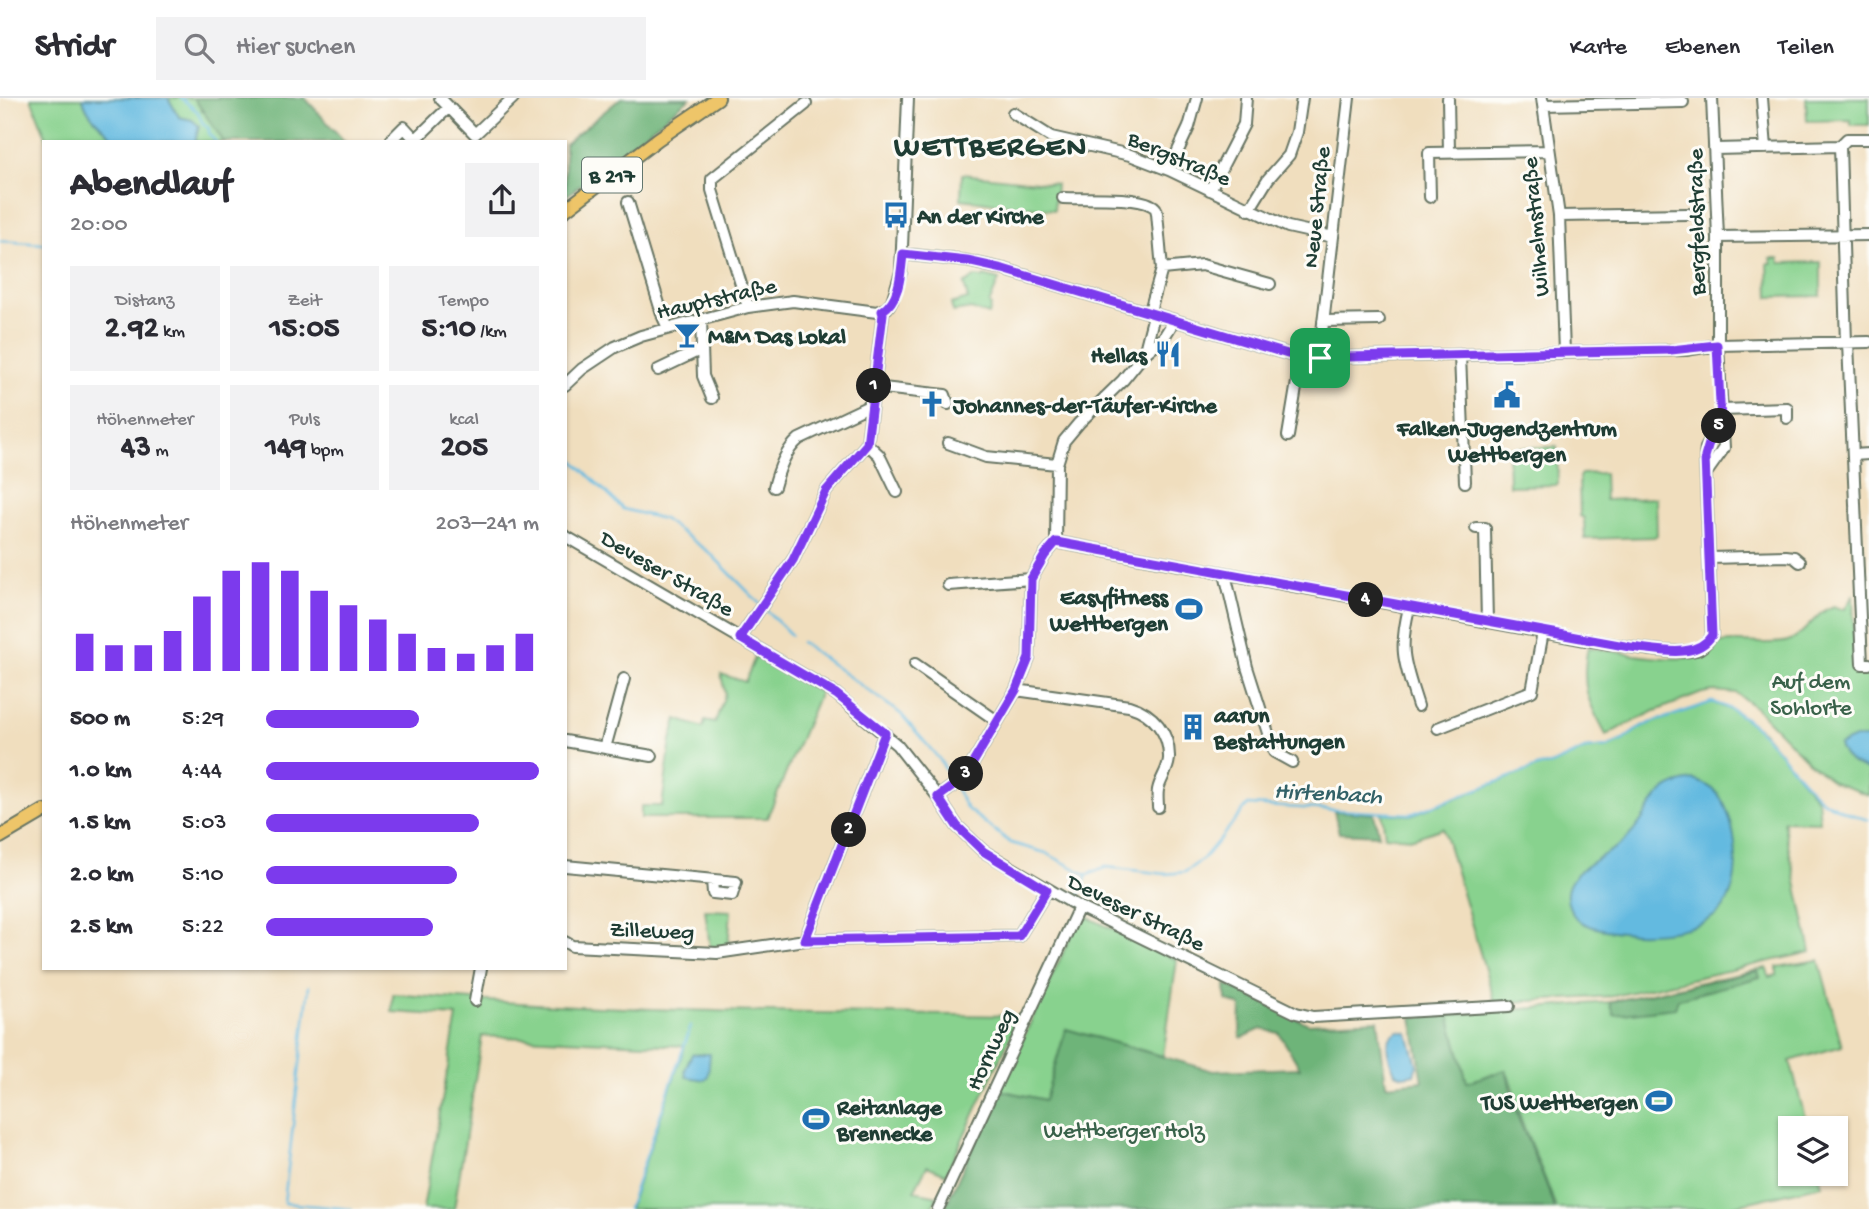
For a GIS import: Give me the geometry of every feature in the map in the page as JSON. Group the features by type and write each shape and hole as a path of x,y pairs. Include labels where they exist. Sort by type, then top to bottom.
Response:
{"main road":[{"name":"B 217","path":"658,139 703,98"},
{"name":"B 217","path":"567,208 658,139 718,98"},
{"path":"0,837 42,812"}],"street":[{"path":"440,98 475,134 513,98"},
{"path":"740,638 800,548 826,491 867,444 882,311 892,301 899,282 903,254 908,98"},
{"path":"1168,170 1189,127 1197,98"},
{"path":"1210,190 1244,124 1246,98"},
{"path":"1250,210 1268,179 1289,155 1297,132 1303,98"},
{"name":"Neue Straße","path":"1320,358 1349,98"},
{"path":"1448,98 1449,152"},
{"name":"Bergfeldstraße","path":"1710,558 1707,472 1724,447 1717,345 1718,237 1712,98"},
{"path":"1762,98 1766,148"},
{"path":"1542,101 1683,102"},
{"name":"Wilhelmstraße","path":"1542,101 1559,216 1564,352"},
{"path":"748,307 712,190 712,180 806,104"},
{"path":"415,140 449,107"},
{"name":"Bergstraße","path":"1013,113 1051,137 1130,155 1300,232 1333,237"},
{"path":"393,140 404,127 413,140"},
{"path":"1715,149 1840,146 1847,139 1869,139"},
{"path":"1840,146 1847,343 1856,522 1864,592 1866,664"},
{"path":"1430,197 1429,153 1549,150"},
{"path":"1063,198 1120,199 1155,206 1162,270 1144,354"},
{"path":"628,202 668,328"},
{"path":"1559,216 1688,215"},
{"path":"1718,237 1869,234"},
{"path":"903,254 990,266 1301,358 1869,342"},
{"path":"1162,270 1202,265 1270,284"},
{"name":"Hauptstraße","path":"567,383 582,369 615,347 668,328 748,307 793,301 882,311"},
{"path":"701,319 703,376 712,398"},
{"path":"1324,321 1379,320"},
{"path":"938,797 964,778 1016,690 1029,658 1031,579 1056,542 1057,464 1065,441 1144,354 1164,337 1174,321"},
{"path":"658,370 702,349"},
{"path":"1460,355 1465,482"},
{"path":"1288,436 1301,358"},
{"path":"874,387 945,395 948,404"},
{"path":"774,487 780,465 793,444 871,405"},
{"path":"1721,416 1787,408 1787,418"},
{"path":"948,443 986,457 1057,464"},
{"path":"867,444 879,455 897,492"},
{"path":"1853,455 1869,454"},
{"path":"1856,522 1869,522"},
{"path":"1476,528 1485,528 1487,622"},
{"name":"Deveser Straße","path":"567,537 836,694 885,733 938,797 957,826 983,851 1079,907 1296,1013 1313,1017 1509,1006"},
{"path":"1056,542 1630,647 1696,650 1708,642 1712,635 1710,558 1786,556 1800,562"},
{"path":"1225,574 1247,667 1274,752 1292,762"},
{"path":"948,585 1031,579"},
{"path":"1409,608 1402,635 1403,656 1419,706"},
{"path":"1438,728 1532,691 1543,632"},
{"path":"915,664 997,721"},
{"path":"605,748 624,679"},
{"path":"1016,690 1129,706 1152,718 1160,726 1168,747 1167,770 1158,791 1158,807"},
{"path":"805,940 885,733"},
{"path":"567,741 652,756"},
{"path":"567,866 712,880"},
{"name":"Zilleweg","path":"567,944 584,947 717,953 805,940 1019,936 1047,890"},
{"name":"Hornweg","path":"938,1209 1079,907"},
{"path":"475,1001 481,970"}],"green space":[{"path":"31,98 83,98 92,117 114,140 47,140"},
{"path":"168,98 194,98 223,140 196,140 199,126 192,120 179,117"},
{"path":"194,98 305,98 343,140 223,140"},
{"path":"621,98 690,98 567,195 567,142"},
{"path":"1806,98 1869,98 1869,125 1851,125 1851,120 1807,121"},
{"path":"962,174 1056,184 1054,210 961,199"},
{"path":"1771,258 1779,258 1780,263 1821,262 1821,296 1769,297 1768,263 1772,263"},
{"path":"984,276 999,280 989,304 989,315 971,309 953,312 951,304 968,299 964,284 975,277"},
{"path":"1557,447 1556,485 1509,486 1508,448"},
{"path":"1604,473 1605,500 1656,498 1657,535 1585,539 1584,518 1580,516 1579,477 1581,474"},
{"name":"Auf dem Sohlorte","path":"1853,596 1855,666 1869,667 1869,795 1833,782 1810,763 1756,708 1736,693 1702,693 1655,711 1606,735 1594,713 1585,683 1588,647 1641,656 1682,658 1699,656 1714,645 1724,642 1781,643 1795,638 1827,609 1834,606 1844,610"},
{"path":"756,655 820,692 767,818 641,818 641,806 662,806 671,740 677,719 703,728 705,721 715,723 725,694 721,674 745,682"},
{"path":"1712,702 1736,712 1763,732 1818,800 1820,822 1783,821 1811,952 1614,996 1495,1003 1443,828 1414,838 1385,836 1382,813 1411,815 1540,766 1551,765 1585,749 1607,747 1623,740 1642,726"},
{"path":"1334,811 1374,814 1379,835 1339,833"},
{"path":"705,910 731,911 728,946 710,947"},
{"path":"1081,914 1177,960 1163,1056 1066,1029 1045,1100 999,1090"},
{"name":"TUS Wettbergen","path":"1819,960 1842,1046 1790,1061 1805,1116 1778,1116 1778,1186 1818,1186 1719,1209 1556,1209 1522,1122 1509,1076 1505,1070 1467,1083 1449,1015 1610,1002 1767,968 1769,977 1777,975 1777,967"},
{"path":"1758,971 1760,977 1678,999 1675,1008 1614,1015 1610,1002"},
{"name":"Wettberger Holz","path":"1225,984 1308,1024 1378,1020 1386,1085 1423,1081 1412,1017 1449,1015 1467,1082 1506,1070 1519,1120 1554,1209 944,1209 999,1090 1045,1100 1066,1029 1213,1071 1300,1068 1279,1033 1261,1029 1240,1037 1241,1006 1226,1000"},
{"path":"393,994 628,1008 1020,1016 946,1174 927,1166 914,1191 938,1196 931,1209 629,1209 685,1046 482,1036 454,1209 423,1209 457,1016 392,1012"}],"water":[{"path":"83,98 168,98 179,117 192,120 199,126 196,140 114,140 92,117"},
{"path":"1855,738 1869,738 1869,771 1851,761 1841,750 1839,745"},
{"path":"1694,780 1717,793 1730,819 1734,836 1736,853 1733,887 1719,912 1693,926 1660,932 1610,931 1579,920 1571,911 1567,895 1575,876 1622,843 1659,795 1679,783"},
{"path":"1398,1031 1408,1033 1417,1065 1414,1074 1403,1076 1395,1073 1390,1062 1389,1040"},
{"path":"692,1054 710,1054 708,1076 705,1080 686,1077 685,1070"}],"waterway":[{"path":"181,98 198,112 214,140"},
{"name":"Hirtenbach","path":"0,241 42,244"},
{"name":"Hirtenbach","path":"567,454 623,509 663,519 710,553 760,604"},
{"name":"Hirtenbach","path":"765,609 791,635"},
{"name":"Hirtenbach","path":"801,642 901,714 940,760 953,783"},
{"name":"Hirtenbach","path":"956,789 967,809 1011,843 1046,853 1087,875 1106,867 1166,874 1185,872 1203,859 1248,805 1411,814 1540,766 1551,765 1585,749 1607,747 1623,740 1642,726 1712,702 1730,709 1759,730 1820,798 1843,811 1869,820"},
{"path":"1078,899 1087,875"},
{"path":"309,986 284,1203 352,1209"},
{"path":"628,1209 691,1026"}],"place":[{"name":"An der Kirche","path":"896,215"},
{"name":"M&M Das Lokal","path":"687,335"},
{"name":"Hellas","path":"1168,354"},
{"name":"Falken-Jugendzentrum Wettbergen","path":"1507,395"},
{"name":"Johannes-der-Täufer-Kirche","path":"932,404"},
{"name":"Easyfitness Wettbergen","path":"1189,609"},
{"name":"aarun Bestattungen","path":"1193,727"},
{"name":"TUS Wettbergen","path":"1659,1101"},
{"name":"Reitanlage Brennecke","path":"816,1119"}],"district":[{"name":"WETTBERGEN","path":"991,145"}],"route":[{"path":"903,254 967,261 1003,269 1301,358 1320,358 1671,350 1717,345 1721,422 1706,448 1705,457 1713,625 1708,642 1696,650 1685,651 1590,641 1056,542 1031,579 1029,658 1016,690 964,778 938,797 957,826 983,851 1047,890 1019,936 805,940 885,733 836,694 740,638 793,560 826,491 867,444 882,311 892,301 899,282 903,254"}]}
